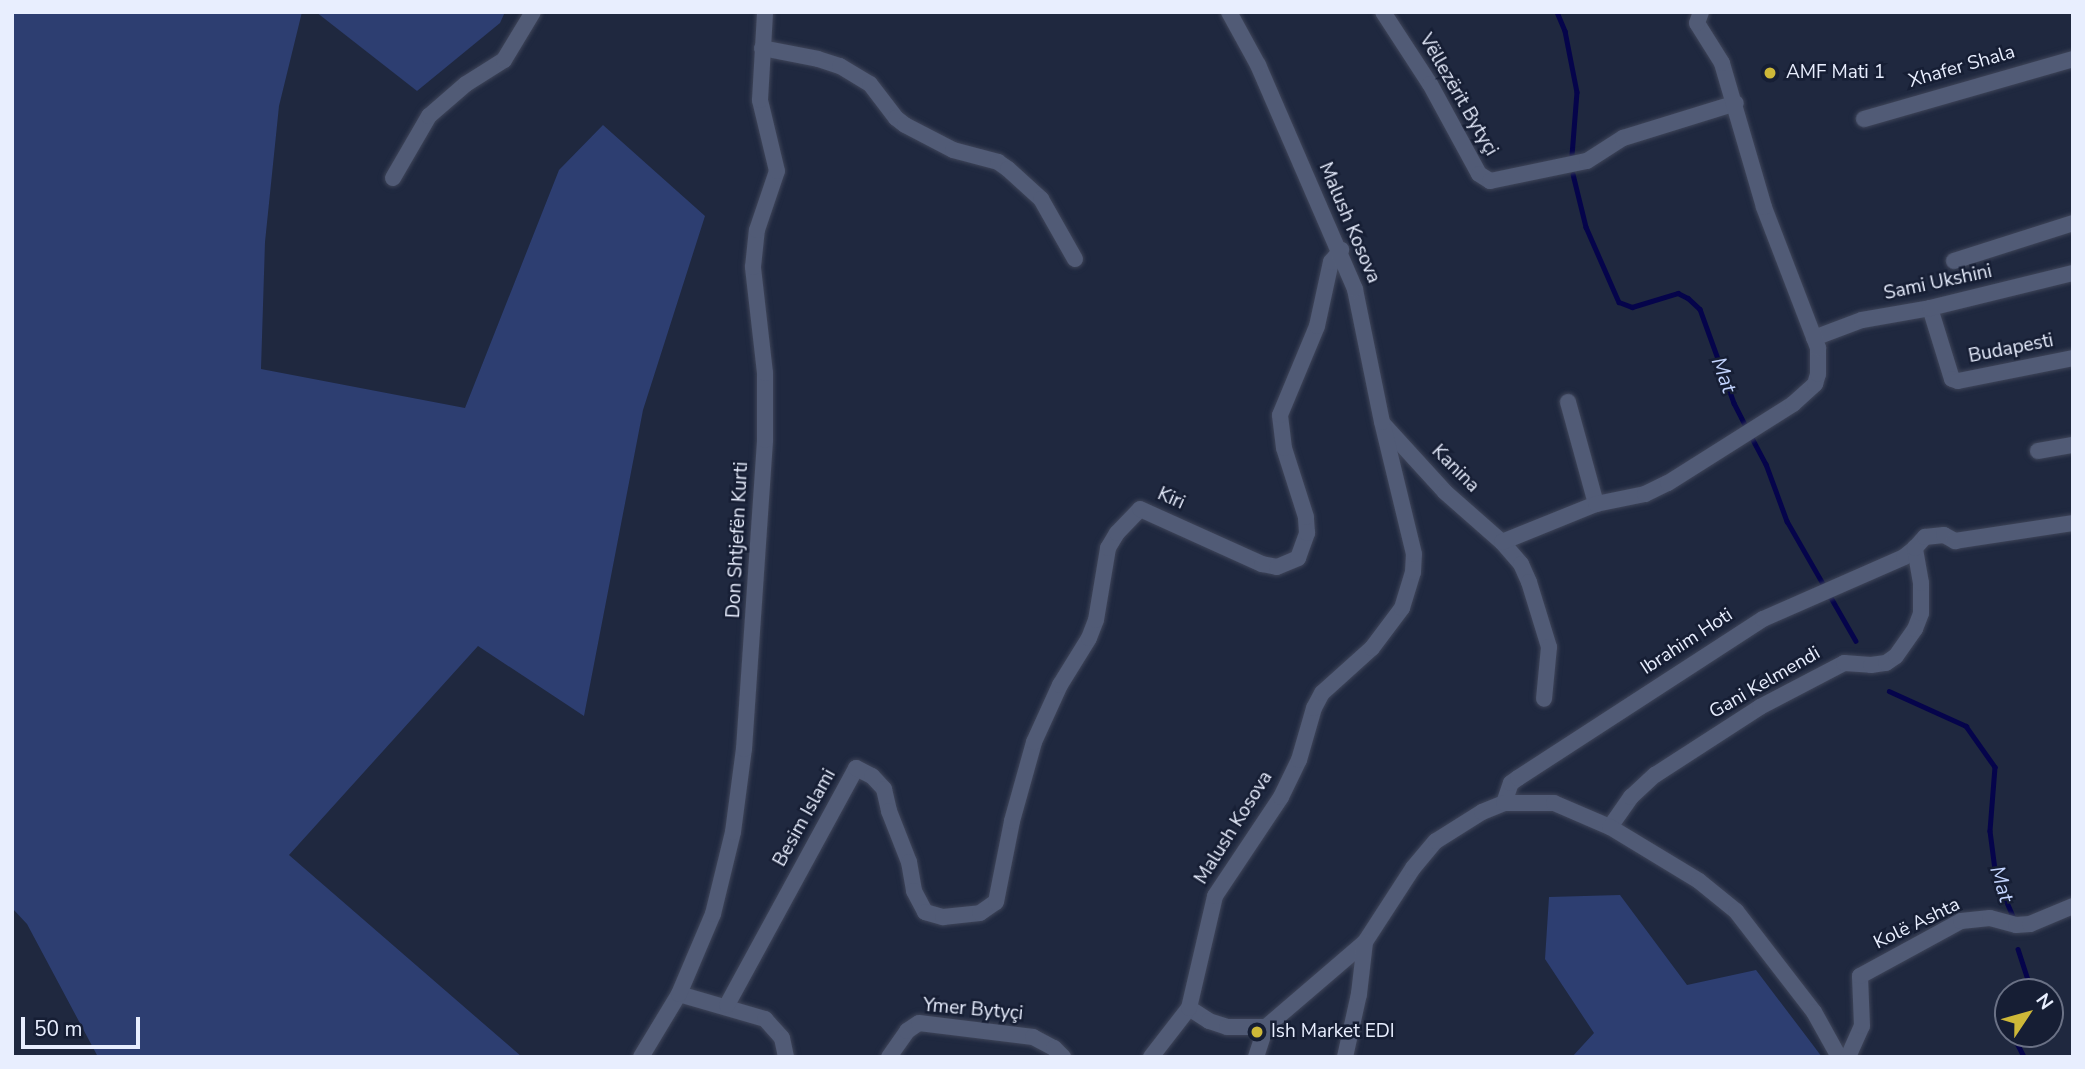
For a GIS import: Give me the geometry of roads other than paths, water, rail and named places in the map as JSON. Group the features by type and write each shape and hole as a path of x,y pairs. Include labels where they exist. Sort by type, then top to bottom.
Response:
{"street":[{"path":"393,178 429,116 466,84 504,60 533,12"},
{"name":"Don Shtjefën Kurti","path":"641,1057 679,994 701,947 724,878 744,748 752,664 766,403 753,267 757,230 777,171 760,100 765,12"},
{"name":"Malush Kosova","path":"1189,1008 1215,896 1280,797 1299,760 1318,701 1334,680 1372,648 1402,608 1409,591 1414,554 1382,422 1364,323 1341,250 1258,65 1229,12"},
{"name":"Vëllezërit Bytyçi","path":"1383,12 1430,84 1483,179 1509,178 1587,160 1623,138 1736,103"},
{"path":"1503,542 1596,504 1645,494 1668,483 1793,404 1815,384 1819,361 1814,338 1764,207 1736,103 1722,63 1699,18"},
{"path":"762,48 840,66 870,84 896,118 905,125 968,157 998,162 1041,199 1075,258"},
{"name":"Xhafer Shala","path":"1864,119 2073,59"},
{"path":"1954,261 2073,223"},
{"name":"Kiri","path":"933,916 980,913 996,902 1012,821 1034,742 1054,696 1093,629 1108,548 1117,533 1140,509 1276,567 1298,558 1304,548 1306,517 1284,448 1280,415 1317,326 1331,262 1341,250"},
{"name":"Sami Ukshini","path":"1814,338 1863,320 1930,308 2073,274"},
{"name":"Budapesti","path":"1930,308 1948,373 1958,381 2073,358"},
{"path":"1568,402 1596,504"},
{"name":"Kanina","path":"1382,422 1446,492 1503,542 1525,573 1545,630 1550,660 1544,699"},
{"path":"2038,451 2073,445"},
{"path":"1915,548 1925,537 1934,535 1944,535 1955,541 2073,523"},
{"name":"Ibrahim Hoti","path":"1504,803 1511,783 1763,618 1842,586 1904,557 1915,548"},
{"name":"Gani Kelmendi","path":"1610,827 1631,797 1655,775 1760,706 1844,663 1886,663 1896,656 1916,629 1921,613 1921,583 1915,548"},
{"name":"Besim Islami","path":"727,1005 856,768 872,776 884,789 918,902 925,912 933,916"},
{"path":"1256,1057 1266,1027 1364,942 1398,890 1436,841 1482,812 1504,803 1554,803 1610,827 1699,881 1736,911 1814,1013 1839,1057"},
{"name":"Kolë Ashta","path":"1848,1057 1862,1026 1860,976 1961,921 1990,918 2016,925 2030,924 2073,906"},
{"path":"1345,1057 1359,994 1364,942"},
{"path":"679,994 727,1005 765,1018 782,1038 786,1057"},
{"path":"1151,1057 1189,1008 1209,1021 1227,1027 1266,1027"},
{"name":"Ymer Bytyçi","path":"889,1057 907,1031 919,1023 1033,1037 1055,1048 1063,1057"}],"waterway":[{"name":"Mat","path":"1557,12 1565,31 1577,92 1572,155"},
{"name":"Mat","path":"1573,174 1586,227 1619,302 1632,307 1678,293 1700,309 1734,403 1747,429"},
{"name":"Mat","path":"1751,436 1766,464 1787,521 1856,641"},
{"name":"Mat","path":"1889,691 1966,726 1995,767 1990,831 1996,877 2015,921"},
{"name":"Mat","path":"2018,949 2027,978"},
{"name":"Mat","path":"2020,1048 2024,1057"}],"place":[{"name":"AMF Mati 1","path":"1770,73"},
{"name":"Ish Market EDI","path":"1257,1032"}]}
